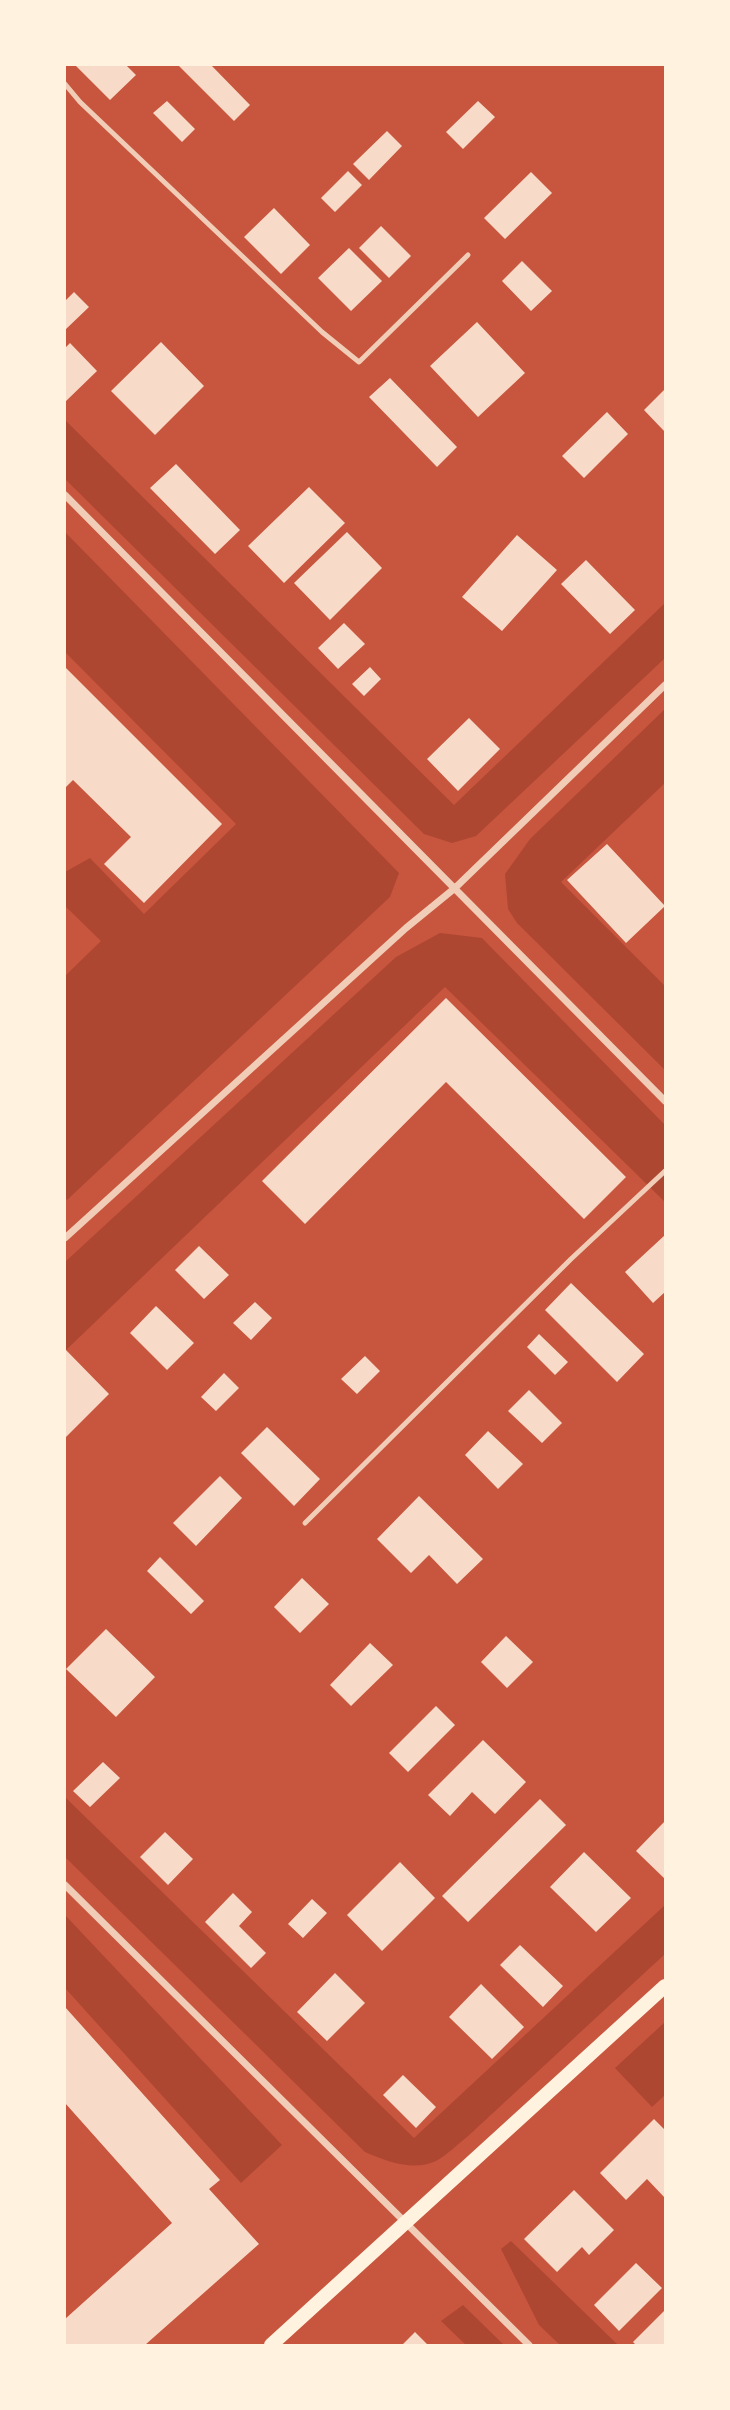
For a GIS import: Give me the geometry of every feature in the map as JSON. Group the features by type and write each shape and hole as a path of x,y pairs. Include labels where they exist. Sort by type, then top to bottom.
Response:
{"main road":[{"path":"271,2345 665,1986"}],"street":[{"path":"65,495 665,1101"},
{"path":"65,1238 406,928 455,888 665,685"},
{"path":"65,1885 529,2345"}],"lane":[{"path":"65,84 80,102 322,332 359,362 468,255"},
{"path":"305,1523 571,1259 665,1171"}],"shaded area":[{"path":"65,420 454,805 665,603 665,658 476,836 452,843 424,834 65,479"},
{"path":"65,532 399,873 390,897 67,1200 65,976 101,941 65,906 65,872 90,858 144,914 236,824 65,652"},
{"path":"665,709 665,783 561,882 665,986 665,1070 517,923 508,909 505,874 530,839"},
{"path":"440,933 482,938 665,1125 665,1202 445,987 65,1351 65,1262 396,957"},
{"path":"65,1797 414,2138 665,1905 665,1954 444,2156 418,2166 391,2162 365,2152 65,1857"},
{"path":"65,1915 282,2145 241,2183 65,1988"},
{"path":"665,2022 665,2095 652,2107 615,2068"},
{"path":"511,2241 618,2345 560,2345 539,2325 501,2249"},
{"path":"463,2305 504,2345 466,2345 441,2321"}],"building":[{"path":"75,65 126,65 136,75 110,100"},
{"path":"178,65 211,65 250,105 234,121"},
{"path":"167,101 195,129 182,142 153,113"},
{"path":"478,101 495,117 463,149 446,132"},
{"path":"387,131 402,146 369,180 353,164"},
{"path":"348,171 362,185 335,212 321,198"},
{"path":"531,172 552,193 505,239 484,218"},
{"path":"274,208 310,245 281,274 244,237"},
{"path":"381,226 411,256 389,278 359,248"},
{"path":"349,248 382,281 351,311 318,278"},
{"path":"522,261 552,291 531,311 502,281"},
{"path":"74,292 89,307 65,330 65,301"},
{"path":"477,322 525,373 478,417 430,366"},
{"path":"161,342 204,386 155,435 111,391"},
{"path":"70,343 97,371 65,402 65,348"},
{"path":"390,378 457,447 437,467 369,397"},
{"path":"665,389 665,432 644,410"},
{"path":"607,412 628,434 584,478 562,456"},
{"path":"176,464 240,530 215,554 150,488"},
{"path":"309,487 345,523 284,583 248,546"},
{"path":"347,532 382,568 330,620 294,583"},
{"path":"517,535 557,570 502,631 462,597"},
{"path":"586,560 635,610 610,634 561,584"},
{"path":"344,623 365,644 338,669 318,648"},
{"path":"65,667 222,824 144,903 104,864 131,837 73,780 65,788"},
{"path":"370,667 381,679 364,696 352,684"},
{"path":"469,718 500,749 458,791 427,759"},
{"path":"607,844 665,906 626,943 567,880"},
{"path":"446,998 626,1177 584,1219 446,1082 305,1224 262,1181"},
{"path":"665,1235 665,1292 653,1303 625,1272"},
{"path":"199,1246 229,1275 204,1299 175,1270"},
{"path":"571,1283 644,1354 617,1382 545,1310"},
{"path":"255,1302 272,1318 251,1340 233,1323"},
{"path":"156,1306 194,1343 167,1370 130,1333"},
{"path":"539,1334 568,1362 555,1375 527,1347"},
{"path":"65,1349 109,1394 65,1438"},
{"path":"365,1356 380,1371 357,1394 341,1379"},
{"path":"224,1373 239,1388 216,1411 201,1397"},
{"path":"529,1390 562,1423 542,1443 508,1411"},
{"path":"267,1427 320,1479 294,1506 241,1453"},
{"path":"488,1431 523,1464 498,1489 465,1455"},
{"path":"220,1476 242,1498 196,1546 173,1523"},
{"path":"419,1496 483,1559 457,1584 429,1555 411,1573 377,1539"},
{"path":"160,1557 204,1601 191,1614 147,1571"},
{"path":"302,1578 329,1604 300,1633 274,1607"},
{"path":"106,1629 155,1677 116,1717 66,1669"},
{"path":"506,1636 533,1662 507,1688 481,1662"},
{"path":"370,1643 393,1665 351,1706 330,1685"},
{"path":"436,1706 455,1725 408,1772 389,1753"},
{"path":"483,1740 526,1782 495,1814 472,1792 450,1816 428,1795"},
{"path":"103,1762 120,1778 90,1807 73,1791"},
{"path":"540,1799 566,1825 468,1922 442,1896"},
{"path":"665,1821 665,1879 636,1851"},
{"path":"165,1832 193,1859 168,1885 140,1857"},
{"path":"584,1852 631,1898 596,1932 550,1887"},
{"path":"400,1862 435,1898 382,1951 347,1915"},
{"path":"233,1893 252,1912 239,1926 266,1953 251,1968 205,1922"},
{"path":"312,1899 327,1913 303,1938 288,1924"},
{"path":"520,1945 563,1986 543,2007 500,1965"},
{"path":"335,1973 365,2003 327,2041 297,2012"},
{"path":"481,1984 524,2027 492,2059 449,2017"},
{"path":"65,2007 220,2180 209,2189 259,2244 145,2345 65,2345 65,2319 172,2223 65,2103"},
{"path":"403,2075 436,2107 416,2128 383,2095"},
{"path":"654,2119 665,2130 665,2198 647,2179 626,2200 600,2173"},
{"path":"574,2190 614,2230 589,2255 582,2247 557,2272 524,2239"},
{"path":"636,2263 662,2288 619,2331 594,2305"},
{"path":"665,2310 665,2345 636,2345 633,2342"},
{"path":"415,2332 428,2345 402,2345"}]}
